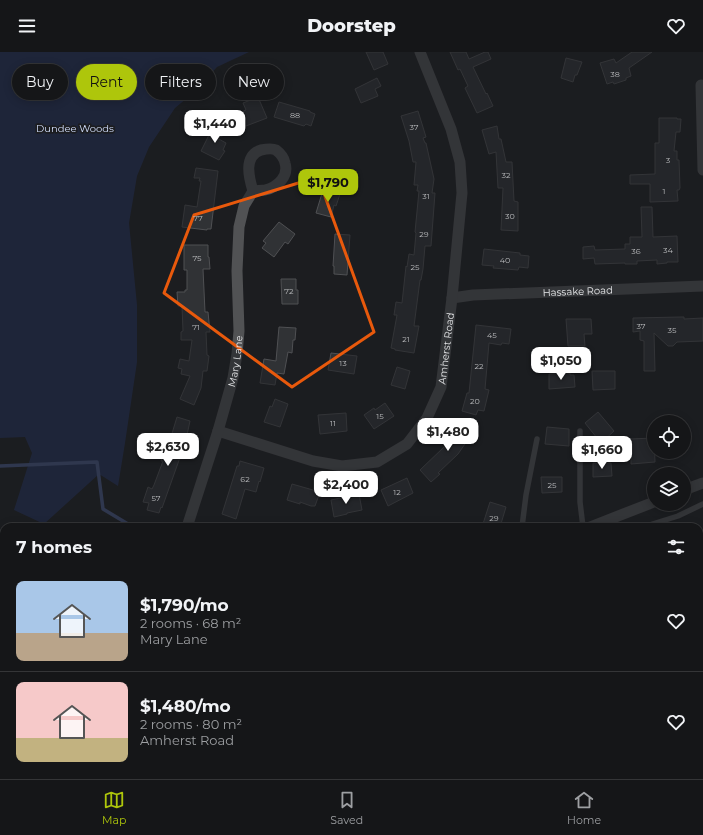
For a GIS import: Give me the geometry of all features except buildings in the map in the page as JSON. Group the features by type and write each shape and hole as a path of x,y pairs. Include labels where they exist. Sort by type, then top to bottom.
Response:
{"street":[{"name":"Amherst Road","path":"218,431 313,461 342,466 377,462 408,444 427,418 441,387 452,298 462,193 460,162 451,130 420,52"},
{"path":"700,86 703,170"},
{"name":"Mary Lane","path":"188,523 218,431 237,354 239,331 237,271 239,227 244,206 253,191"},
{"name":"Hassake Road","path":"452,298 481,295 703,286"},
{"path":"691,487 703,483"},
{"path":"600,523 647,505"}],"lane":[{"path":"580,431 580,502 583,523"},
{"path":"522,523 526,495 537,439"},
{"path":"656,523 678,516 703,504"}],"highlighted area":[{"path":"318,177 374,332 292,387 164,293 194,215"}],"green space":[{"name":"Dundee Woods","path":"0,52 249,52 216,68 216,64 145,64 145,100 185,100 175,108 149,147 137,176 129,223 137,305 137,362 118,486 99,474 45,523 42,523 14,510 32,453 25,437 0,438"}],"waterway":[{"path":"0,466 97,462 103,509 126,523"}]}
